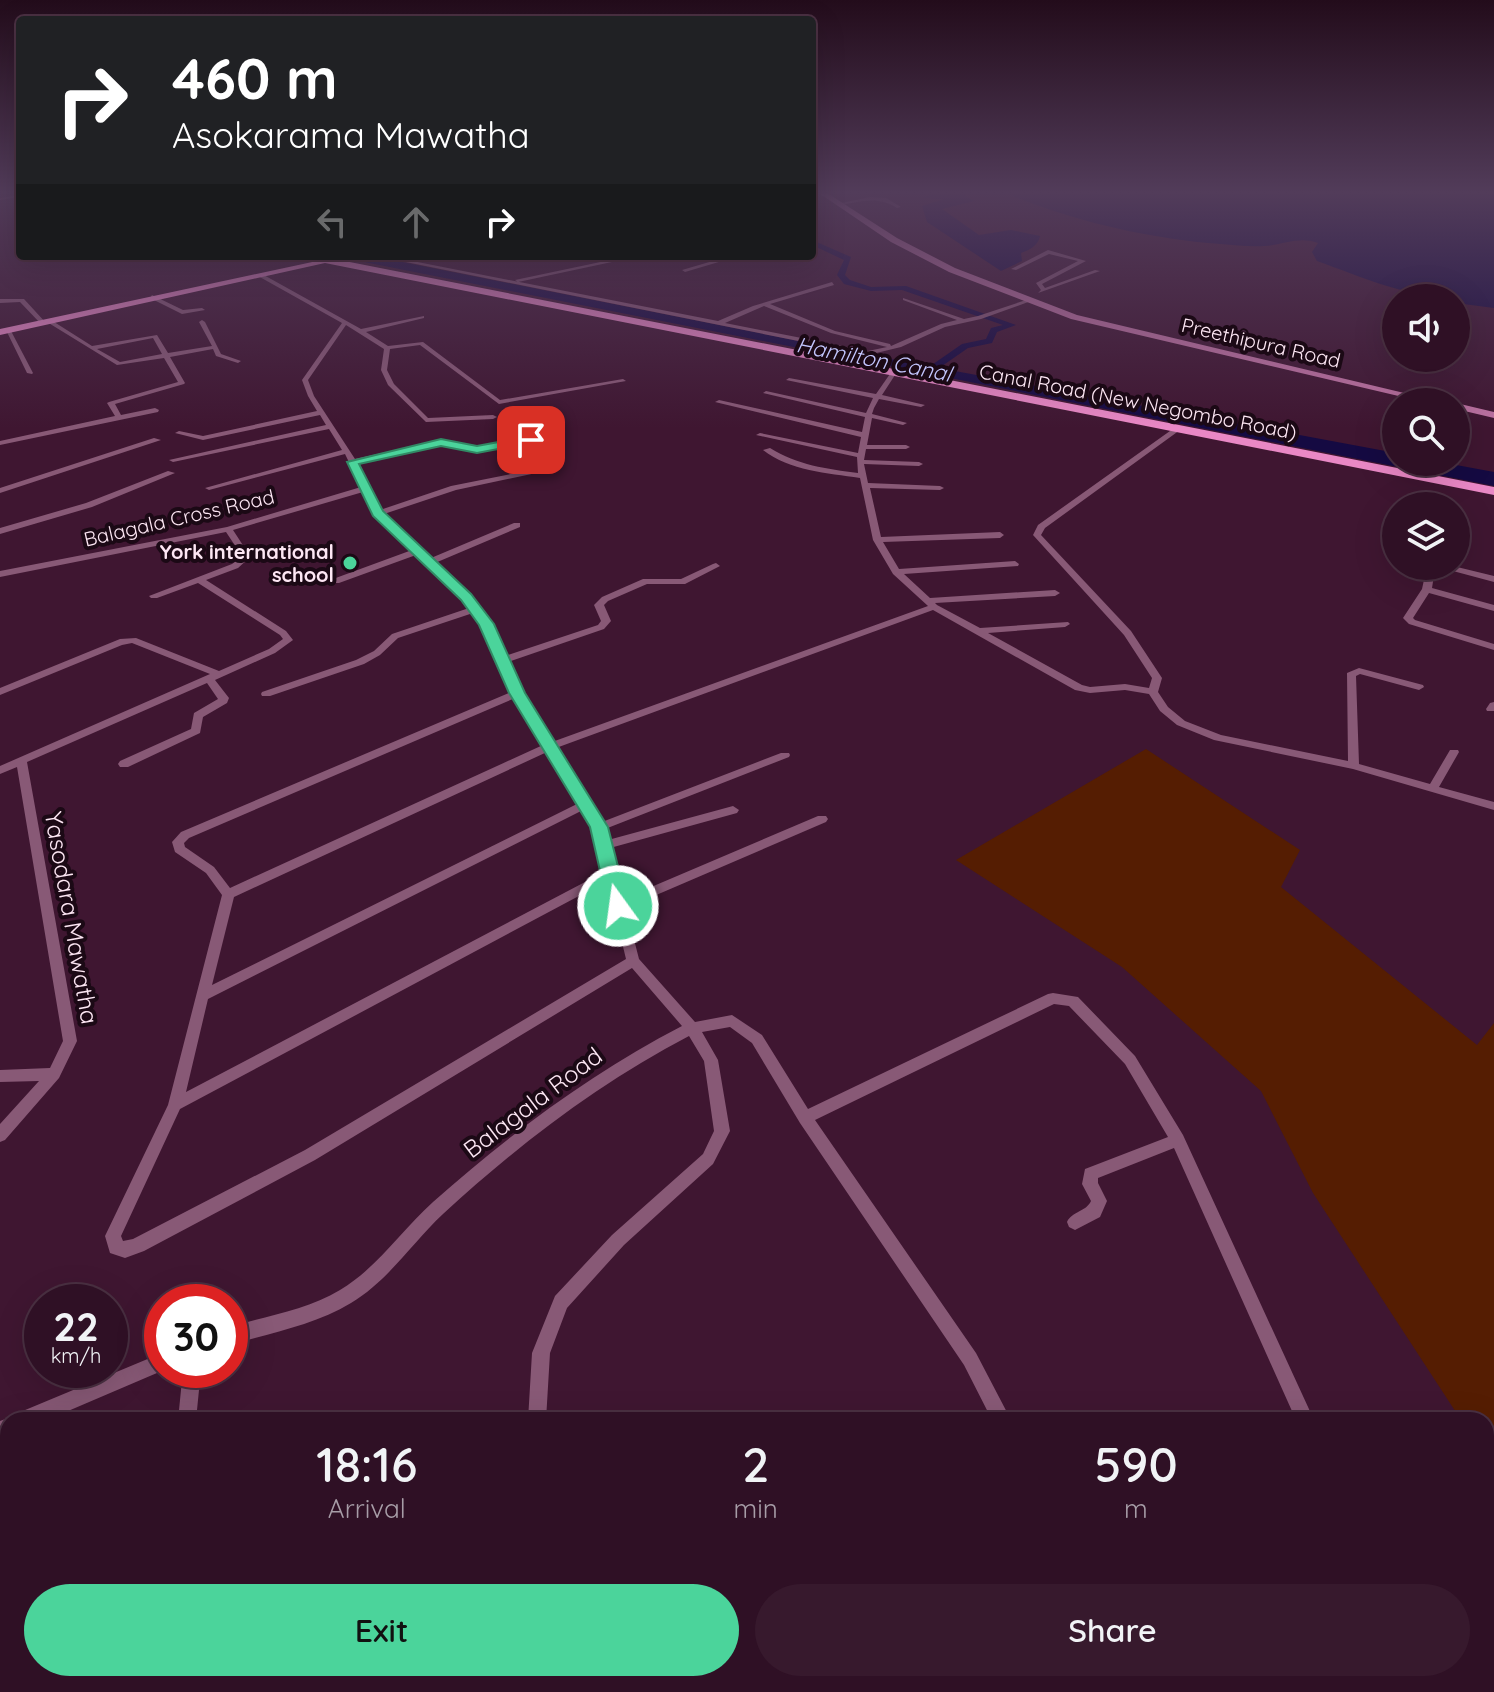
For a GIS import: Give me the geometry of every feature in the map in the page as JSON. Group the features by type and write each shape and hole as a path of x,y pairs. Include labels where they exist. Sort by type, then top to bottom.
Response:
{"main road":[{"path":"4,331 283,270"},
{"name":"Canal Road (New Negombo Road)","path":"373,270 1494,491"}],"street":[{"path":"450,270 868,353 895,347 927,331 979,318 1097,271"},
{"path":"511,282 569,270"},
{"name":"Preethipura Road","path":"952,270 1087,321 1382,389"},
{"path":"1044,290 1038,284 1065,270"},
{"path":"260,275 363,331 387,348 421,343 499,402 623,381"},
{"path":"720,323 764,304 832,284"},
{"path":"152,297 182,312 202,310"},
{"path":"905,299 965,320"},
{"path":"0,301 22,300 46,322 119,364 216,347"},
{"path":"764,304 844,335 895,347"},
{"path":"363,331 422,317"},
{"path":"202,322 221,357 238,361"},
{"path":"345,322 305,380 311,396 350,457 378,513 430,562 486,624 517,693 599,827 633,961 692,1028 711,1060 722,1131 708,1159 618,1240 561,1302 541,1353 537,1412"},
{"path":"4,331 30,373"},
{"path":"820,344 844,335"},
{"path":"91,348 154,336 181,385 111,403 119,418"},
{"path":"387,348 384,370 391,385 426,420 493,417"},
{"path":"894,372 876,397 869,417 862,450 864,481 877,540 896,572 931,604 1079,688 1125,687 1153,692 1164,709 1181,723 1218,738 1354,766 1494,806"},
{"path":"789,380 921,405"},
{"path":"766,393 903,423"},
{"path":"719,402 862,450 919,464"},
{"path":"1470,409 1494,415"},
{"path":"0,443 155,410"},
{"path":"179,433 203,438 322,412"},
{"path":"173,460 330,426"},
{"path":"1153,692 1158,684 1157,678 1128,633 1037,535 1041,527 1177,428"},
{"path":"209,488 350,457 441,442 477,450 559,435"},
{"path":"760,435 862,450 906,447"},
{"path":"0,491 157,440"},
{"path":"767,450 779,459 864,481 940,488"},
{"path":"378,513 454,488 538,470"},
{"path":"0,531 89,505 171,473"},
{"name":"Balagala Cross Road","path":"0,574 228,529 364,489"},
{"path":"430,562 517,525"},
{"path":"154,596 200,580 244,559 244,553 228,529"},
{"path":"877,540 1000,535"},
{"path":"336,581 418,551"},
{"path":"896,572 1015,564"},
{"path":"503,660 601,627 606,621 599,605 623,590 646,581 682,582 716,566"},
{"path":"1470,573 1494,579"},
{"path":"0,770 272,651 288,640 283,633 200,580"},
{"path":"1429,580 1427,589 1408,618 1412,622 1494,647"},
{"path":"1427,589 1494,608"},
{"path":"228,894 548,747 931,604 1055,593"},
{"path":"266,694 360,662 377,653 395,636 475,609"},
{"path":"979,631 1065,624"},
{"path":"0,692 120,642 133,640 213,676 224,698 198,715 196,731 124,764"},
{"path":"1354,766 1351,675 1359,671 1419,687"},
{"path":"228,894 210,870 179,849 178,842 185,835 517,693"},
{"path":"1433,788 1454,752"},
{"path":"599,827 785,755"},
{"name":"Yasodara Mawatha","path":"0,1135 54,1074 70,1041 21,760"},
{"path":"204,995 586,804"},
{"path":"603,846 733,810"},
{"path":"618,906 822,819"},
{"path":"175,1105 610,874"},
{"path":"228,894 175,1105 113,1236 116,1247 125,1250 310,1155 633,961"},
{"path":"805,1118 1053,998 1073,1001 1130,1060 1178,1140 1301,1412"},
{"name":"Balagala Road","path":"248,1330 341,1300 369,1282 433,1213 510,1146 586,1087 692,1028 732,1021 757,1039 805,1118 970,1359 998,1412"},
{"path":"0,1076 54,1074"},
{"path":"1075,1222 1094,1212 1099,1201 1090,1184 1091,1174 1178,1140"},
{"path":"44,1412 144,1370"},
{"path":"188,1412 190,1388"}],"shaded area":[{"path":"1146,749 1300,850 1281,887 1477,1045 1494,1023 1494,1412 1456,1412 1313,1193 1261,1091 1122,967 956,860"}],"water":[{"name":"Hamilton Canal","path":"404,270 442,270 869,355 1382,450 1382,464"},
{"path":"1340,270 1494,270 1494,308 1470,305 1470,284 1382,285"},
{"path":"1470,468 1494,472 1494,486 1444,476 1470,476"}],"waterway":[{"name":"Hamilton Canal","path":"843,270 841,275 847,282 871,289 903,288 1012,325 994,330 989,341 965,346 929,371"}],"place":[{"name":"York international school","path":"350,563"}],"route":[{"path":"531,440 477,450 441,442 352,462 378,513 466,597 486,624 517,693 599,827 618,906"}]}
